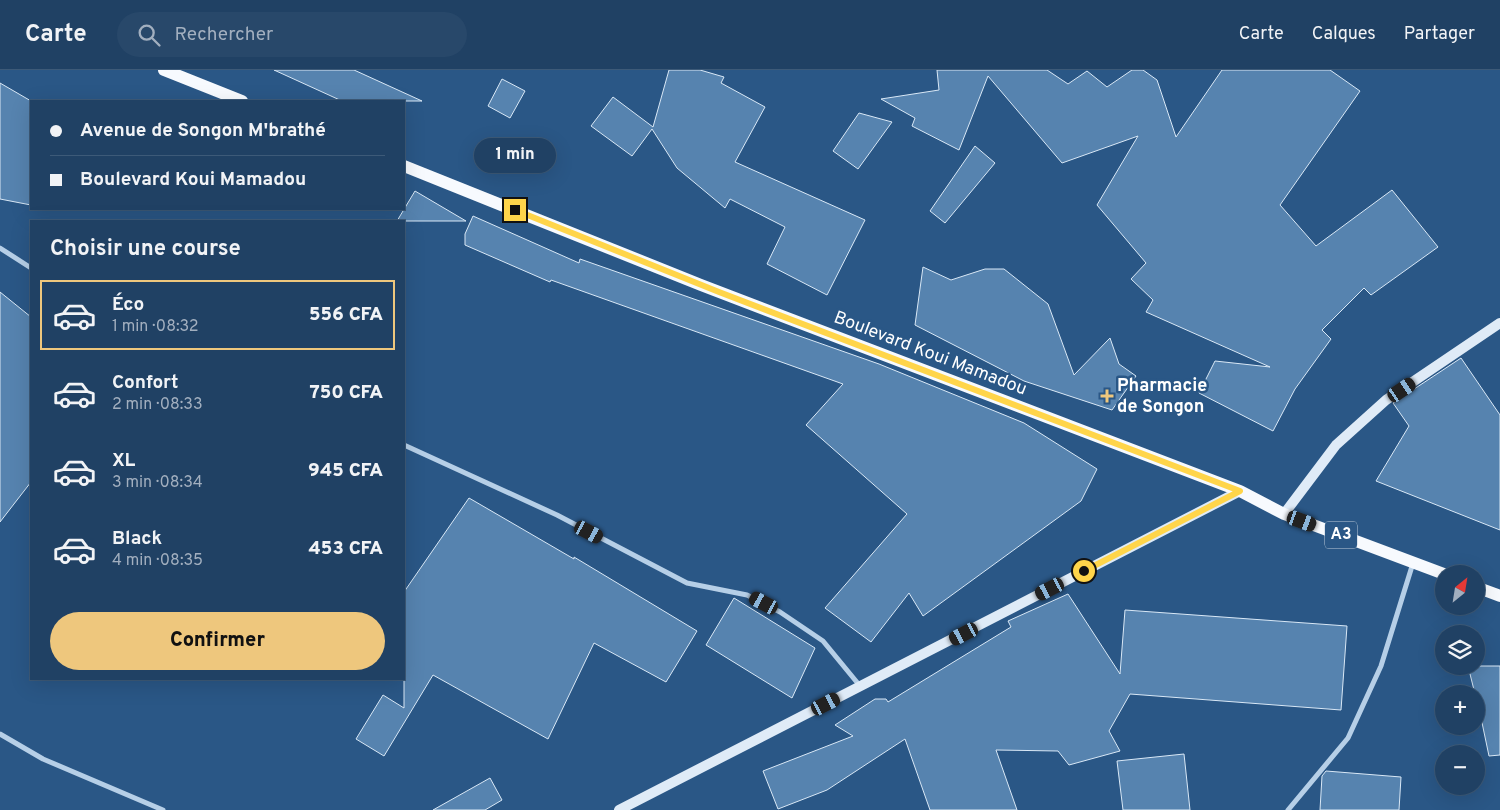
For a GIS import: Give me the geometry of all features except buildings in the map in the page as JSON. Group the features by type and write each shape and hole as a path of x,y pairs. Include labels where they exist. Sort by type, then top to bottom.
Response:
{"main road":[{"path":"164,70 239,100"},
{"name":"Boulevard Koui Mamadou","path":"405,166 710,288 1240,491 1284,514 1435,570"},
{"path":"1485,590 1500,596"}],"street":[{"path":"0,248 30,267"},
{"path":"1284,514 1343,438 1386,400 1500,323"},
{"path":"405,444 557,515 687,583 747,595 780,612 823,641 860,687"},
{"path":"619,810 1240,491"},
{"path":"1288,810 1348,738 1380,666 1414,562"},
{"path":"0,734 43,759 163,810"}],"place":[{"name":"Pharmacie de Songon","path":"1107,396"}],"route":[{"path":"515,210 719,292 1240,491 1084,571"}]}
